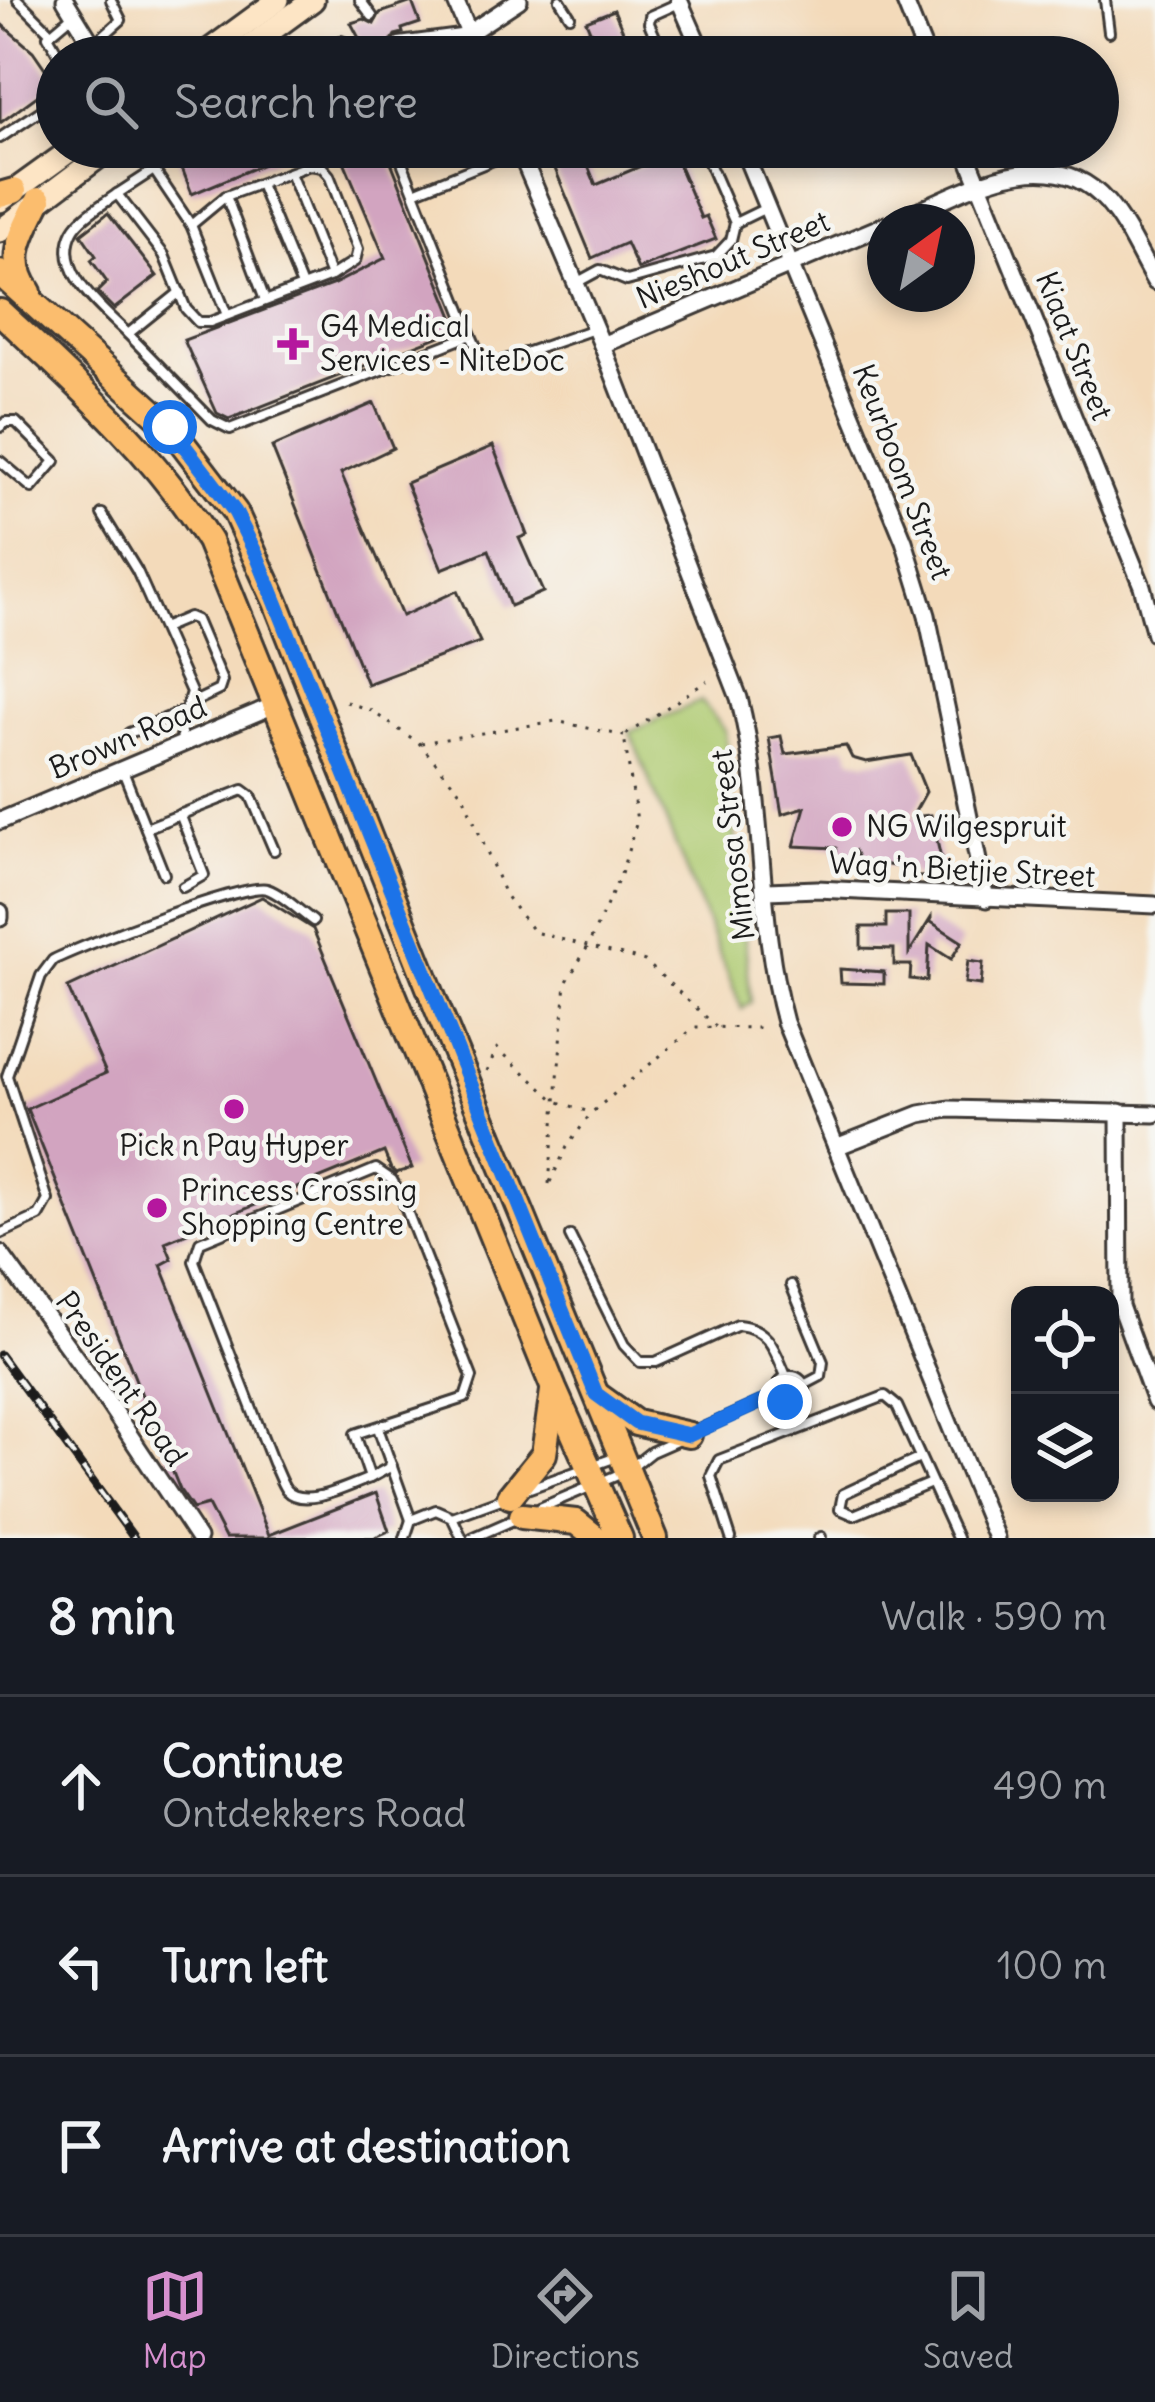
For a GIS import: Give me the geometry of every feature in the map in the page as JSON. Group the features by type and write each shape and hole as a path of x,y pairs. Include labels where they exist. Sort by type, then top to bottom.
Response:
{"main road":[{"path":"229,36 278,0"},
{"path":"264,36 313,0"},
{"path":"5,196 45,168"},
{"path":"0,230 83,168"},
{"path":"39,200 15,259 22,283 46,314"},
{"path":"0,273 170,427 235,512 257,556 655,1538"},
{"path":"0,313 123,427 183,499 209,541 554,1389 620,1538"},
{"path":"554,1389 544,1454 516,1506 576,1522 596,1538"},
{"path":"596,1394 636,1423 689,1435"}],"street":[{"path":"455,0 470,36"},
{"path":"469,33 519,0"},
{"path":"904,0 919,36"},
{"path":"680,1 695,36"},
{"path":"69,7 87,36"},
{"name":"Mimosa Street","path":"527,168 740,698 753,760 779,1000 996,1538"},
{"name":"Keurboom Street","path":"751,168 910,559 927,615 986,899"},
{"name":"Kiaat Street","path":"973,168 1142,586 1155,634"},
{"name":"Nieshout Street","path":"937,204 1023,171 1068,173 1094,188 1111,206 1155,282"},
{"name":"Nieshout Street","path":"602,345 867,233"},
{"name":"Brown Road","path":"0,821 277,704"},
{"name":"Wag 'n Bietjie Street","path":"767,891 1155,905"},
{"path":"836,1147 920,1114 949,1109 1155,1114"},
{"path":"1119,1112 1120,1306 1155,1402"},
{"name":"President Road","path":"0,1252 197,1538"}],"lane":[{"path":"18,0 50,32"},
{"path":"108,36 121,20 111,0"},
{"path":"360,0 372,16"},
{"path":"560,0 570,16"},
{"path":"1105,0 1109,32"},
{"path":"655,36 650,16 680,1"},
{"path":"50,36 69,7"},
{"path":"446,36 469,33"},
{"path":"0,138 36,114"},
{"path":"191,225 226,196 306,168"},
{"path":"117,194 164,255 186,309 197,322 351,267 358,249 329,175 320,168"},
{"path":"405,168 485,367 594,328"},
{"path":"414,192 471,168"},
{"path":"576,283 600,270 619,279 637,280 716,256 730,240 735,224 711,168"},
{"path":"227,315 191,225 154,170 76,225 70,243 75,277 212,420 230,429 471,335"},
{"path":"290,173 331,275"},
{"path":"260,184 302,286"},
{"path":"226,196 266,301"},
{"path":"735,224 768,207"},
{"path":"128,334 180,292"},
{"path":"0,428 16,422 55,464 32,488 0,461"},
{"path":"102,514 137,571 191,692 180,728 183,743"},
{"path":"129,733 219,690 222,680 196,620 189,617 163,628"},
{"path":"123,769 164,874"},
{"path":"146,828 243,790 251,796 274,850"},
{"path":"180,814 204,875 183,887"},
{"path":"0,1234 39,1216 48,1200 7,1076 41,976 53,960 215,899 258,888 267,889 313,921"},
{"path":"370,1478 355,1434 465,1398 472,1377 400,1196 392,1180 376,1169 200,1242 194,1261 286,1490 294,1496 313,1497 370,1478 392,1466"},
{"path":"571,1235 623,1345 640,1362 656,1362 738,1325 751,1326 771,1341 786,1376"},
{"path":"790,1285 823,1362 821,1376 804,1384"},
{"path":"786,1376 797,1376 804,1384 804,1396 796,1403 777,1395 778,1383 786,1376"},
{"path":"411,1520 436,1510 452,1517 516,1506 777,1395"},
{"path":"731,1538 711,1476 716,1465 885,1396 897,1406 957,1538"},
{"path":"796,1403 806,1426"},
{"path":"378,1427 411,1520 405,1538"},
{"path":"472,1538 516,1506 651,1452"},
{"path":"920,1458 843,1494 840,1509 854,1515 932,1483"},
{"path":"452,1517 461,1538"}],"path":[{"path":"419,743 556,721 624,736 707,681"},
{"path":"346,701 370,710 419,743 463,795 505,895 534,932 645,961 718,1028"},
{"path":"624,736 637,821 621,874 566,983 549,1184 591,1113 695,1027 763,1028"},
{"path":"496,1048 556,1101 591,1113"}],"green space":[{"path":"701,701 725,730 751,1002 742,1009 630,732"}],"building":[{"path":"412,2 420,23 394,36 358,36 351,23 364,19 374,24 380,13"},
{"path":"614,10 625,36 592,36 586,21"},
{"path":"0,23 36,55 36,97 0,123"},
{"path":"182,168 254,168 192,194"},
{"path":"347,168 393,168 458,329 229,419 217,413 184,340 334,284 385,258"},
{"path":"555,168 589,168 596,185 636,168 680,168 701,218 706,216 716,239 638,269 626,243 592,258"},
{"path":"108,213 157,276 114,309 97,292 107,282 81,234"},
{"path":"374,403 393,448 341,473 402,616 457,591 480,642 367,684 272,447"},
{"path":"493,446 527,535 519,538 543,592 510,606 489,550 442,569 406,483"},
{"path":"781,736 785,754 846,746 852,758 866,762 911,755 926,792 912,817 931,815 945,876 916,877 908,868 860,861 855,851 844,863 835,861 836,848 794,846 805,807 782,814 769,738"},
{"name":"Princess Crossing Shopping Centre","path":"262,897 313,929 412,1168 396,1173 384,1152 165,1242 172,1259 161,1265 269,1535 376,1493 389,1531 373,1538 225,1538 208,1505 193,1509 180,1490 27,1109 106,1073 68,988"},
{"path":"886,914 909,914 909,953 931,918 962,942 951,959 929,945 927,981 910,979 911,965 894,965 894,949 861,948 861,927 886,927"},
{"path":"968,961 983,963 981,985 965,983"},
{"path":"840,969 884,972 884,984 841,983"}],"railway":[{"path":"0,1355 134,1538"}],"place":[{"name":"G4 Medical Services - NiteDoc","path":"293,344"},
{"name":"NG Wilgespruit","path":"842,827"},
{"name":"Pick n Pay Hyper","path":"234,1109"},
{"name":"Princess Crossing Shopping Centre","path":"157,1208"}],"route":[{"path":"170,427 235,512 257,556 596,1394 636,1423 689,1435 777,1395 785,1402"}]}
